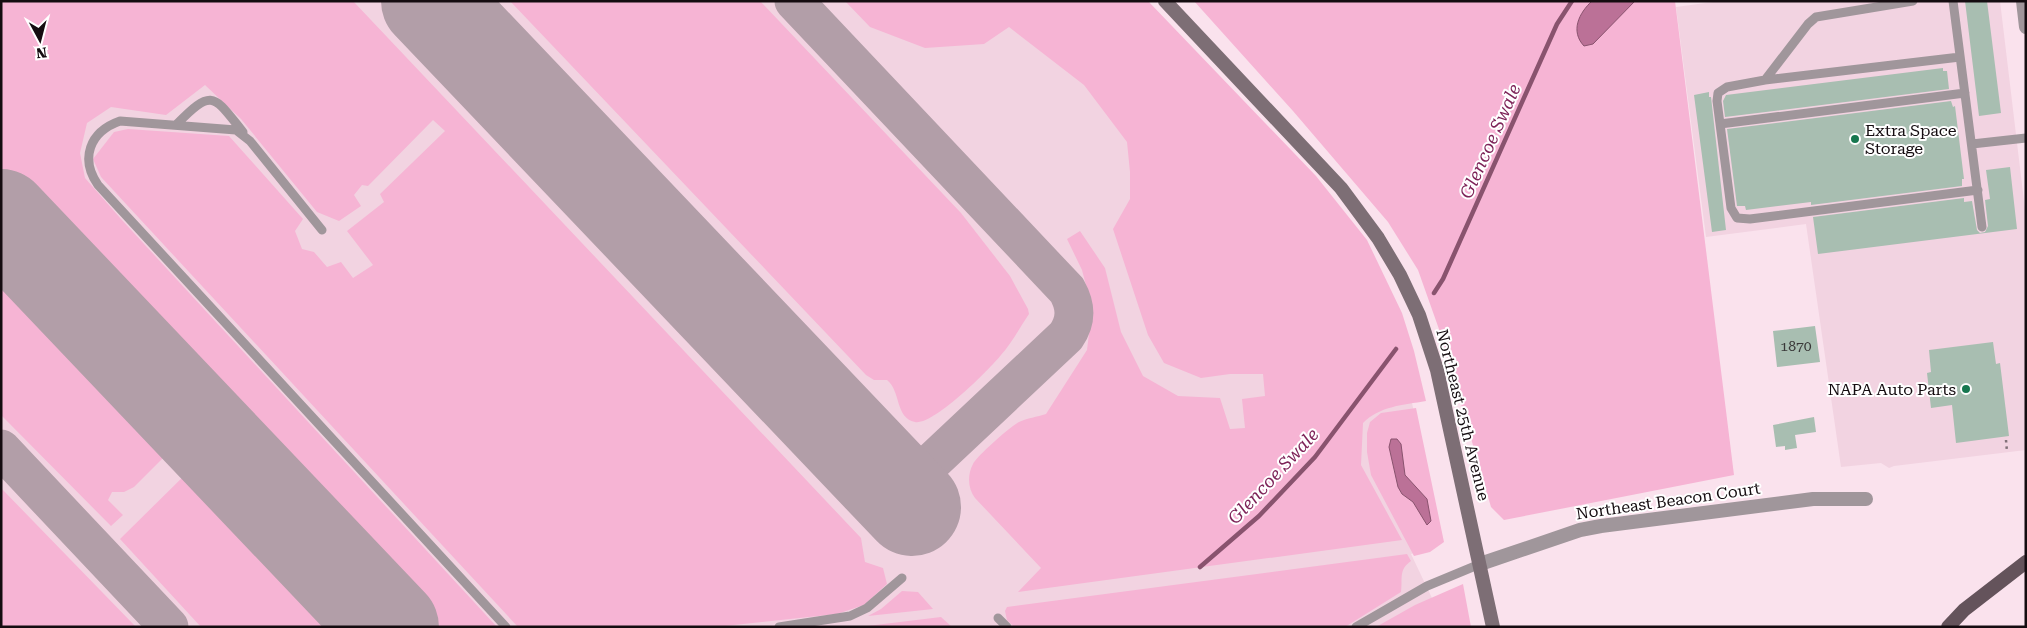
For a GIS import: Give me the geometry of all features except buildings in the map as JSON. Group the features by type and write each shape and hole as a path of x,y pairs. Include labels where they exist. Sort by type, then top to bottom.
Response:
{"main road":[{"name":"Northeast 25th Avenue","path":"1165,1 1341,188 1378,238 1400,275 1419,315 1437,370 1493,627"},
{"path":"1948,627 1991,588 2026,562"}],"street":[{"path":"2023,1 2026,27"},
{"name":"Northeast Beacon Court","path":"1480,564 1580,530 1601,526 1813,499 1866,499"}],"lane":[{"path":"1765,80 1808,24 1816,17 1827,13 1913,1"},
{"path":"1953,1 1982,227"},
{"path":"1960,57 1765,80 1727,87 1718,93 1717,101 1731,208 1737,218 1750,219 1978,190"},
{"path":"1720,124 1965,93"},
{"path":"178,124 202,101 212,99 219,103 322,230"},
{"path":"244,134 228,128 120,121 108,125 99,132 88,153 88,164 92,176 98,185 506,627"},
{"path":"1972,144 2026,138"},
{"path":"1356,627 1427,586 1480,564"},
{"path":"779,627 850,616 867,608 902,578"},
{"path":"998,618 1006,627"}],"path":[{"path":"2006,440 2007,452"}],"shaded area":[{"path":"1,1 1118,1 1412,403 1442,540 1428,549 1411,554 1441,617 1450,627 1,627"},
{"path":"1,1 353,1 861,538 865,562 883,568 887,584 864,605 837,614 716,627 518,627 101,177 93,159 114,132 128,129 229,136 303,219 295,231 302,249 314,252 327,267 341,262 353,278 373,265 347,231 384,202 380,194 445,131 433,120 368,186 362,185 354,195 361,206 339,221 317,212 241,119 205,85 166,115 111,107 87,123 80,153 85,178 497,627 435,627 1,171"},
{"path":"510,1 760,1 961,213 1010,276 1029,314 1005,350 960,396 947,407 923,421 915,422 909,419 901,410 894,391 887,380 874,380 866,375"},
{"path":"845,1 1148,1 1316,176 1367,240 1402,313 1414,351 1426,401 1400,405 1384,410 1363,423 1361,465 1402,540 1018,592 1041,568 975,498 971,490 969,477 971,468 976,460 1009,430 1019,422 1046,414 1087,350 1092,308 1082,270 1067,239 1080,231 1105,268 1121,332 1143,376 1178,396 1220,398 1230,429 1245,428 1242,399 1265,396 1263,374 1230,374 1201,378 1164,363 1148,335 1113,229 1130,199 1127,142 1084,85 1009,27 984,44 925,48 870,27"},
{"path":"1194,1 1675,1 1734,475 1504,520 1491,507 1440,332 1418,270 1388,222 1293,111"},
{"path":"1592,1 1635,1 1593,44 1584,46 1578,34 1578,22 1583,11"},
{"name":"Extra Space Storage","path":"1720,1 2000,1 2026,218 2026,450 1889,468 1881,463 1841,467 1806,224 1706,237 1676,7"},
{"path":"1,262 175,446 134,487 124,492 112,492 108,500 123,515 111,526 1,415"},
{"path":"1416,408 1444,542 1430,552 1414,556 1371,475 1367,452 1367,433 1370,422 1381,413"},
{"path":"1391,439 1397,439 1401,444 1405,475 1427,499 1431,521 1427,525 1413,502 1402,494 1398,487 1389,447"},
{"path":"194,466 348,627 201,627 120,539"},
{"path":"1,488 136,627 1,627"},
{"path":"1407,554 1411,561 1403,571 1401,592 1345,627 1014,627 1007,620 1005,611 1007,607"},
{"path":"1463,584 1471,627 1376,627 1415,605"},
{"path":"902,591 918,592 933,609 868,616 881,609"},
{"path":"941,617 952,627 859,627"}],"waterway":[{"name":"Glencoe Swale","path":"1434,293 1443,279 1557,24 1572,1"},
{"name":"Glencoe Swale","path":"1200,567 1259,516 1315,457 1396,349"}],"taxiway":[{"path":"794,1 1067,290 1074,307 1074,319 1066,336 899,493"},
{"path":"1,449 169,627"}],"runway":[{"path":"430,1 912,507"},
{"path":"1,218 390,627"}],"place":[{"name":"Extra Space Storage","path":"1855,139"},
{"name":"NAPA Auto Parts","path":"1966,389"}]}
